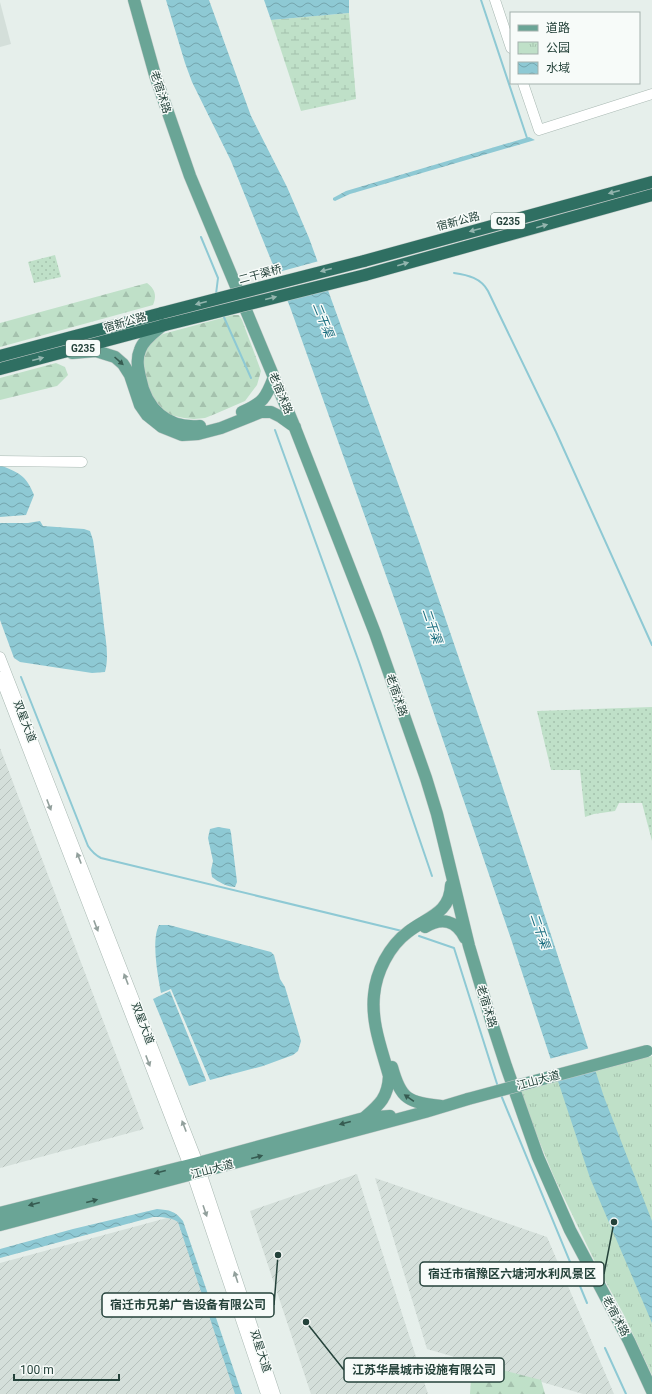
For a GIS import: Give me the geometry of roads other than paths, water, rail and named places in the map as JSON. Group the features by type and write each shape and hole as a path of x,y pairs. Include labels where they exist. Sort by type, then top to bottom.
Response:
{"highway":[{"name":"宿新公路","path":"364,261 652,182"},
{"name":"G235","path":"163,321 365,275 652,195"},
{"name":"二干渠桥","path":"163,321 364,261"},
{"name":"宿新公路","path":"0,369 55,355 163,321"},
{"name":"宿新公路","path":"0,356 163,321"}],"main road":[{"name":"老宿沭路","path":"134,0 155,75 190,176 295,428 375,633 426,778 450,862 456,895 469,946 504,1060 538,1157 570,1230 629,1341 652,1391"},
{"path":"163,321 142,345 139,351 137,365 148,401 157,414 174,424 190,427 208,425 254,407 264,399 274,376"},
{"path":"55,355 96,351 115,357 123,364 130,375 140,405 147,415 162,427 182,435 198,434 221,428 261,412 271,412 281,417 295,428"},
{"path":"364,1118 380,1104 386,1094 389,1076 374,1023 374,995 378,974 396,942 441,910 448,901 451,894 450,862"},
{"path":"446,1106 411,1101 398,1085 380,1019 380,992 384,975 390,961 400,946 411,936 441,918 456,895"},
{"path":"433,923 444,921 460,928 469,946"},
{"name":"江山大道","path":"0,1213 195,1168 425,1112 650,1050"},
{"name":"江山大道","path":"0,1225 364,1118 425,1112"}],"street":[{"path":"495,0 510,45"},
{"path":"523,84 539,130 652,94"},
{"path":"0,461 82,462"},
{"name":"双星大道","path":"0,657 195,1168 275,1394"},
{"name":"双星大道","path":"0,677 195,1168 266,1394"}],"water":[{"name":"二干渠","path":"166,0 209,0 251,116 287,187 309,238 420,544 497,770 604,1097 652,1221 652,1323 590,1178 510,936 403,623 290,307 231,161 192,82"},
{"path":"264,0 349,0 349,13 271,20"},
{"path":"529,137 535,140 350,194 335,201 333,200 333,198 346,191"},
{"path":"0,465 21,476 31,488 34,495 26,515 0,517"},
{"path":"40,521 43,526 84,529 90,531 93,540 106,644 107,661 105,672 92,673 20,662 14,658 0,620 0,523 28,523"},
{"path":"218,827 230,829 237,882 235,887 223,884 212,877 211,870 213,861 208,838 210,829"},
{"path":"159,925 169,925 271,952 274,955 280,979 285,987 301,1041 298,1051 293,1055 263,1066 210,1080 171,989 161,993 155,949"},
{"path":"170,991 206,1081 189,1086 153,999"},
{"path":"157,1209 172,1212 183,1221 242,1394 235,1394 178,1222 175,1220 163,1217 153,1217 0,1258 0,1249 73,1229"}],"waterway":[{"path":"481,0 527,138"},
{"path":"201,237 218,278 216,294"},
{"path":"454,273 478,280 488,291 556,432 652,645"},
{"path":"223,315 251,378"},
{"path":"275,430 359,662 432,876"},
{"path":"21,677 88,846 97,856 402,931"},
{"path":"419,936 454,948 498,1087"},
{"path":"501,1095 587,1303"},
{"path":"605,1348 626,1394"}],"place":[{"name":"宿迁市宿豫区六塘河水利风景区","path":"614,1222"},
{"name":"宿迁市兄弟广告设备有限公司","path":"278,1255"},
{"name":"江苏华晨城市设施有限公司","path":"306,1322"}]}
